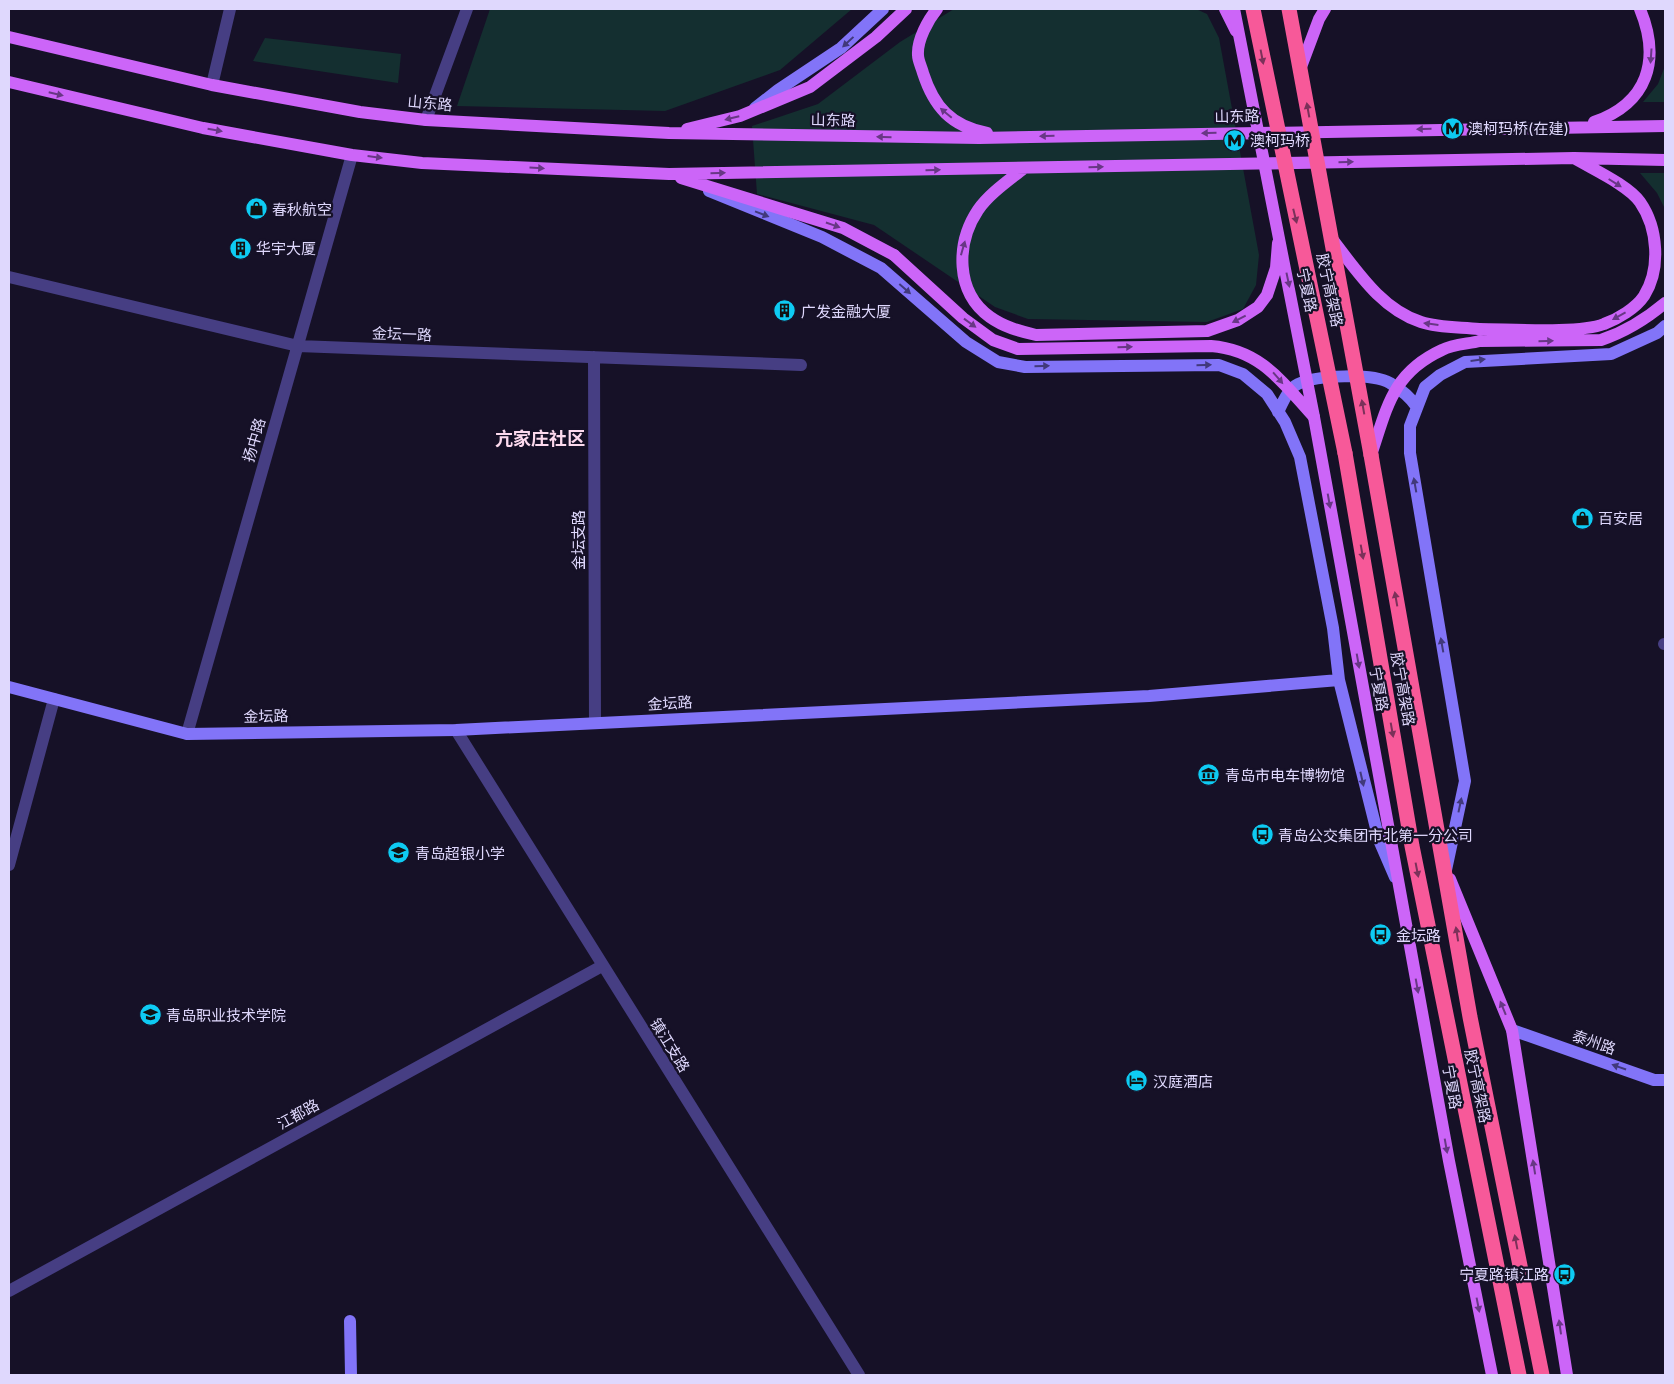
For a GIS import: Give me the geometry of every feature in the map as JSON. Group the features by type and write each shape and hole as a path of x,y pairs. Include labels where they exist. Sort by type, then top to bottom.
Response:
{"highway":[{"name":"胶宁高架路","path":"1253,9 1345,453 1412,846 1519,1375"},
{"name":"胶宁高架路","path":"1289,9 1371,455 1428,785 1446,870 1472,1026 1542,1375"}],"main road":[{"path":"669,134 751,112 810,87 876,37 906,9"},
{"path":"1225,9 1240,37"},
{"name":"宁夏路","path":"1234,9 1314,417 1448,1161 1492,1375"},
{"path":"1301,67 1318,19 1325,9"},
{"path":"1584,126 1611,116 1630,102 1640,87 1650,64 1651,47 1640,9"},
{"path":"935,11 923,33 918,54 929,91 939,107 970,130 1006,137"},
{"name":"山东路","path":"9,37 212,85 360,112 426,120 669,134 1006,137 1665,126"},
{"path":"9,82 203,128 352,154 422,163 670,174 1574,158 1665,160"},
{"path":"1371,455 1394,389 1415,367 1443,349 1480,335 1583,329 1604,324 1625,313 1643,297 1653,277 1655,251 1651,224 1639,201 1622,187 1574,158"},
{"path":"1023,169 978,210 961,255 963,280 971,295 988,316 1006,326 1036,334 1207,331 1238,320 1258,307 1267,295 1276,268 1279,233"},
{"path":"670,174 843,228 894,255 963,318 993,340 1018,349 1228,347 1249,355 1268,367 1314,417"},
{"path":"1332,239 1366,282 1398,312 1422,323 1480,335 1601,340 1616,335 1648,317 1665,303"},
{"path":"1446,870 1512,1030 1567,1375"}],"street":[{"path":"212,85 230,9"},
{"path":"426,120 467,9"},
{"path":"751,112 778,90 841,48 883,9"},
{"name":"扬中路","path":"187,734 352,154"},
{"path":"670,174 751,210 822,237 881,268 966,342 998,362 1025,367 1219,365 1243,374 1267,394 1300,457 1333,628 1339,680 1379,840 1398,883"},
{"name":"金坛一路","path":"9,277 298,346 801,365"},
{"path":"1446,870 1466,781 1410,453 1410,426 1416,406 1425,386 1440,375 1465,362 1610,354 1657,333 1665,326"},
{"name":"金坛支路","path":"594,357 595,723"},
{"path":"1278,412 1286,396 1298,384 1318,379 1356,377 1389,382 1412,399 1416,406"},
{"name":"金坛路","path":"9,686 187,734 456,730 1149,696 1339,680"},
{"path":"9,865 54,699"},
{"name":"镇江支路","path":"456,730 859,1375"},
{"name":"江都路","path":"9,1291 602,966"},
{"name":"泰州路","path":"1512,1030 1654,1080 1665,1080"},
{"path":"350,1321 352,1375"}],"green space":[{"path":"490,9 852,9 780,70 665,111 457,106"},
{"path":"954,9 1196,9 1207,14 1219,38 1259,255 1256,285 1243,309 1207,322 1028,319 995,307 874,225 757,194 752,126 818,104 900,42"},
{"path":"265,38 401,54 398,83 253,61"},
{"path":"1665,66 1665,102 1643,102 1658,84"},
{"path":"1640,173 1665,173 1665,209 1657,193"}],"place":[{"name":"澳柯玛桥(在建)","path":"1452,128"},
{"name":"澳柯玛桥","path":"1234,140"},
{"name":"春秋航空","path":"256,209"},
{"name":"华宇大厦","path":"240,248"},
{"name":"广发金融大厦","path":"785,311"},
{"name":"百安居","path":"1582,518"},
{"name":"青岛市电车博物馆","path":"1209,775"},
{"name":"青岛公交集团市北第一分公司","path":"1262,835"},
{"name":"青岛超银小学","path":"399,853"},
{"name":"金坛路","path":"1380,935"},
{"name":"青岛职业技术学院","path":"150,1015"},
{"name":"汉庭酒店","path":"1137,1081"},
{"name":"宁夏路镇江路","path":"1565,1274"}],"district":[{"name":"亢家庄社区","path":"540,438"}]}
